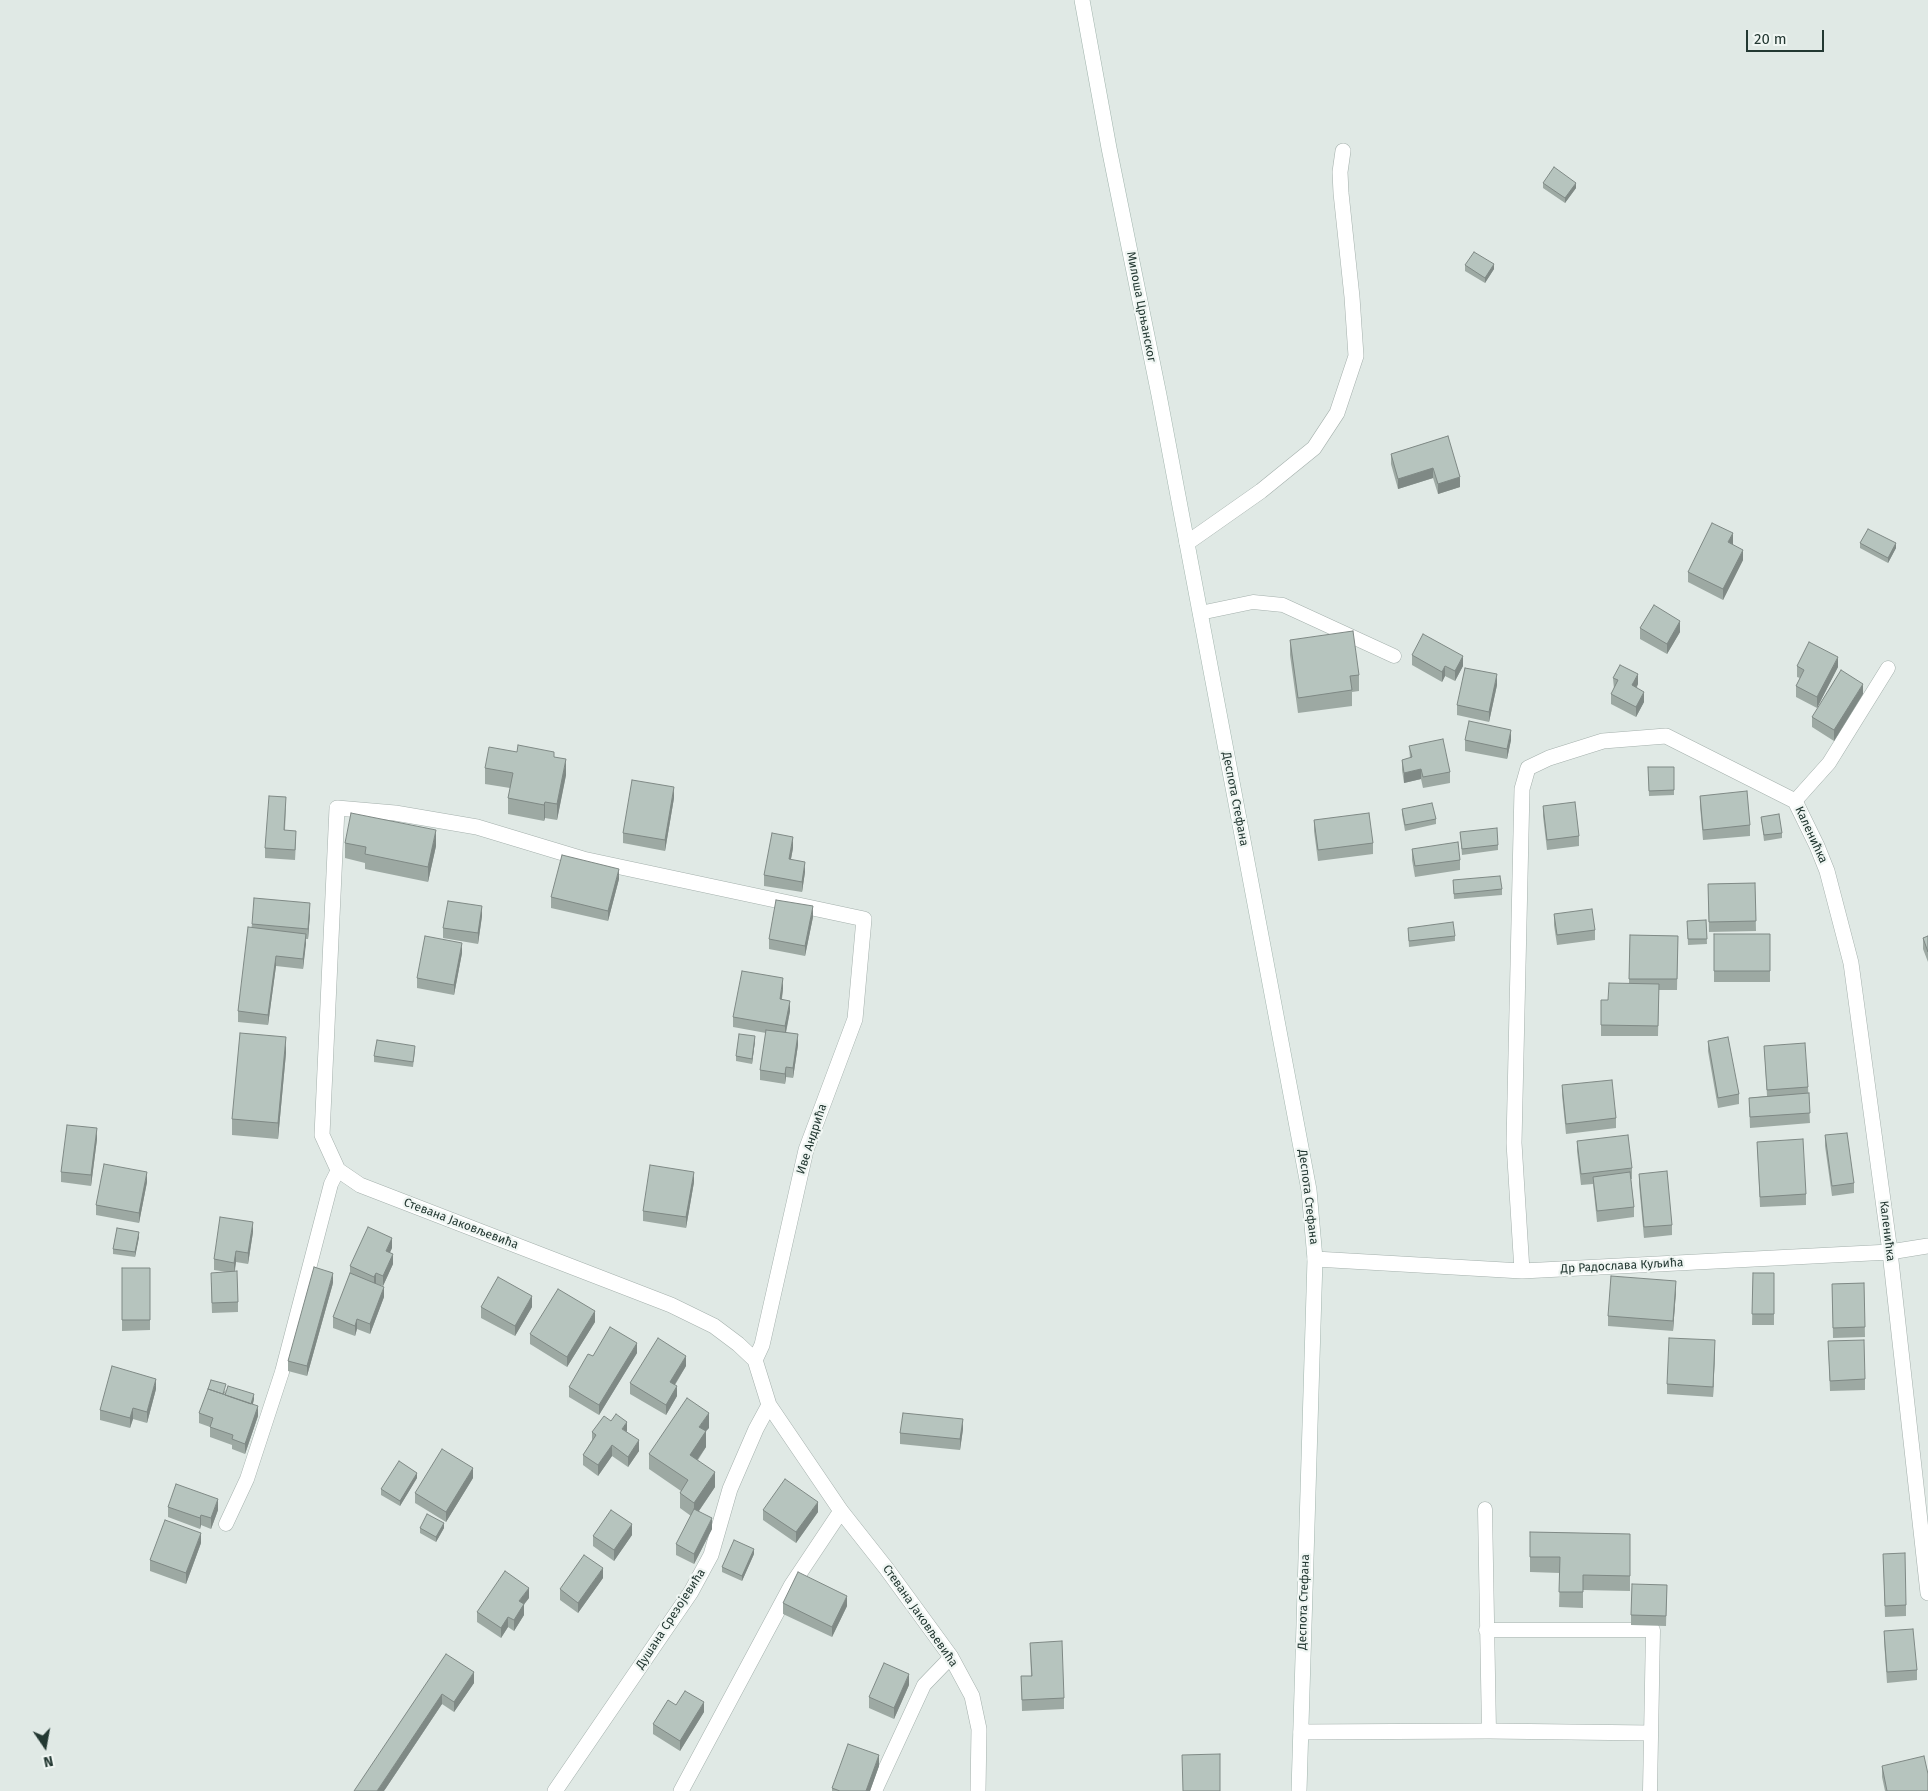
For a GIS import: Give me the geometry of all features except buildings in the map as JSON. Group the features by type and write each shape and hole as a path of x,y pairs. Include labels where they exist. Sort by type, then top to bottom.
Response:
{"street":[{"name":"Милоша Црњанског","path":"1082,0 1200,613"},
{"path":"1187,543 1261,490 1314,448 1337,413 1356,356 1341,193 1340,172 1343,151"},
{"name":"Деспота Стефана","path":"1200,613 1310,1190 1315,1259 1299,1791"},
{"name":"Каленићка","path":"1522,1271 1514,1143 1522,789 1528,768 1549,758 1603,741 1666,736 1795,802 1827,871 1851,964 1890,1252 1928,1593"},
{"name":"Иве Андрића","path":"338,1170 322,1135 337,808 396,813 477,828 583,859 864,919 855,1019 806,1150 762,1345 755,1360"},
{"name":"Стевана Јаковљевића","path":"338,1170 360,1185 671,1305 714,1326 755,1360 769,1405 841,1511 951,1656 972,1696 979,1729 978,1791"},
{"name":"Др Радослава Куљића","path":"1315,1259 1522,1271 1890,1252 1928,1246"},
{"name":"Душана Срезојевића","path":"555,1791 692,1592 711,1555 730,1489 756,1429 769,1405"},
{"path":"681,1791 791,1586 841,1511"},
{"path":"1301,1732 1488,1731 1650,1733"}],"lane":[{"path":"1200,613 1253,602 1283,605 1394,656"},
{"path":"1795,802 1828,763 1888,668"},
{"path":"226,1524 247,1479 282,1372 331,1184 338,1170"},
{"path":"1485,1509 1488,1731"},
{"path":"1486,1630 1653,1630 1650,1791"},
{"path":"875,1791 924,1685 951,1656"}]}
